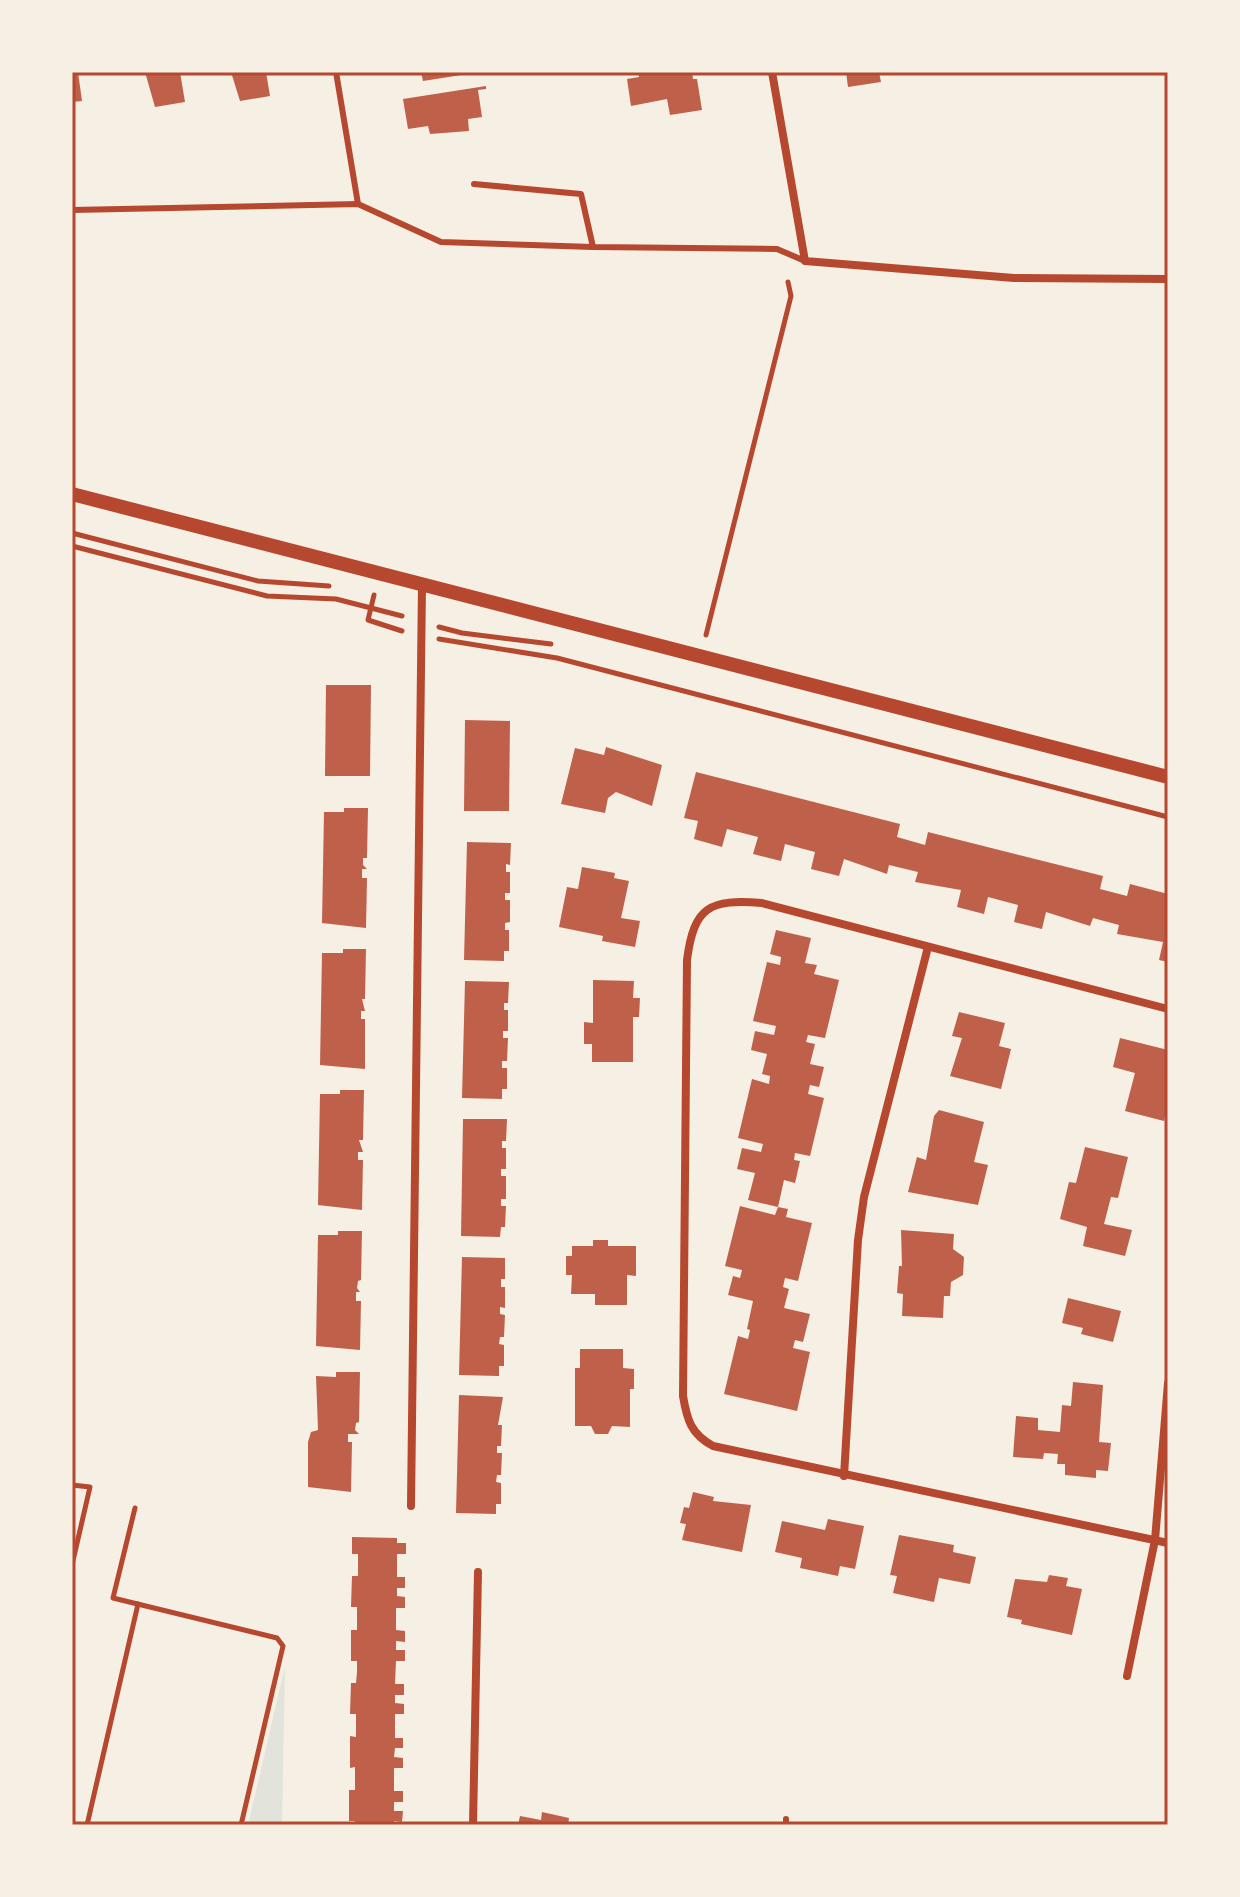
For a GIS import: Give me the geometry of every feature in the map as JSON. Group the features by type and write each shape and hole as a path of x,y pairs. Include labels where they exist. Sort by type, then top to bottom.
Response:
{"street":[{"path":"772,72 805,261 1014,278 1168,279"},
{"path":"72,494 1168,777"},
{"path":"411,1506 422,585"},
{"path":"1168,1009 762,903 735,901 707,908 693,926 689,941 685,1412 698,1437 713,1446 844,1476 1168,1543"},
{"path":"844,1476 858,1240 864,1197 928,947"},
{"path":"1127,1676 1155,1540 1168,1383"},
{"path":"473,1825 478,1572"}],"lane":[{"path":"336,72 358,204"},
{"path":"474,184 581,194 593,247"},
{"path":"72,210 358,204 441,242 777,249 805,261"}],"path":[{"path":"706,636 791,296 788,282"},
{"path":"72,533 277,585 338,586"},
{"path":"72,546 267,596 336,599 462,633 560,646"},
{"path":"362,592 374,595 368,620 420,635 557,658 1168,817"},
{"path":"72,1485 90,1487 72,1565"},
{"path":"135,1508 113,1598 277,1638 283,1646 241,1825"},
{"path":"87,1825 138,1604"}],"shaded area":[{"path":"285,1666 282,1825 248,1825"}],"building":[{"path":"72,72 78,72 82,101 72,102"},
{"path":"145,72 180,72 185,102 155,107"},
{"path":"231,72 266,72 270,96 240,101"},
{"path":"421,72 468,72 468,74 423,81"},
{"path":"638,72 692,72 693,79 697,79 702,110 670,115 667,99 631,106 627,79 639,77"},
{"path":"846,72 879,72 881,82 848,87"},
{"path":"486,86 486,89 478,90 482,117 468,119 469,131 430,134 428,126 408,129 403,99"},
{"path":"326,685 371,685 370,776 325,776"},
{"path":"465,720 510,721 509,811 464,811"},
{"path":"606,747 662,765 652,806 616,792 608,798 605,813 561,804 575,748 604,755"},
{"path":"696,772 900,824 897,837 925,845 928,832 1103,876 1100,889 1127,896 1130,884 1168,894 1168,962 1159,960 1163,942 1117,934 1119,925 1093,918 1090,926 1046,912 1042,929 1014,922 1018,905 988,897 984,914 957,907 961,890 915,882 918,872 889,865 887,874 844,859 839,876 811,869 815,852 785,844 781,861 753,854 758,837 727,829 722,847 694,839 698,821 684,818"},
{"path":"344,808 368,808 367,858 363,858 367,869 362,869 362,878 367,878 366,928 322,923 324,812 344,812"},
{"path":"467,842 511,843 510,865 506,864 506,872 510,872 510,893 505,893 505,900 510,900 510,922 505,923 505,930 509,930 509,951 504,951 504,961 464,960"},
{"path":"582,867 615,873 614,878 629,881 621,918 640,921 635,947 602,941 603,936 559,927 567,887 578,889"},
{"path":"776,930 811,938 805,963 817,965 814,974 839,980 825,1038 808,1035 806,1042 815,1044 810,1064 824,1067 819,1087 810,1085 808,1094 824,1098 810,1156 795,1153 794,1160 800,1161 795,1183 784,1180 778,1207 748,1200 755,1173 737,1169 742,1148 761,1152 763,1144 738,1138 752,1079 769,1084 770,1076 762,1074 767,1054 751,1050 755,1031 774,1035 776,1026 753,1021 767,962 780,965 781,957 770,954"},
{"path":"343,949 366,949 365,999 362,999 365,1011 361,1011 361,1019 365,1019 365,1069 320,1065 322,953 343,953"},
{"path":"593,980 634,981 633,998 640,998 639,1017 633,1017 633,1062 592,1062 592,1044 584,1044 584,1022 593,1023"},
{"path":"465,981 509,982 508,1003 504,1003 504,1010 508,1010 508,1031 503,1031 503,1038 508,1038 507,1061 502,1061 502,1068 507,1068 507,1089 502,1089 502,1099 462,1098"},
{"path":"959,1012 1005,1023 999,1046 1011,1049 1001,1089 950,1076 962,1038 952,1036"},
{"path":"1120,1038 1168,1050 1168,1104 1164,1121 1125,1111 1135,1073 1113,1067"},
{"path":"340,1090 364,1090 363,1140 359,1140 363,1152 358,1152 358,1160 363,1160 362,1210 318,1205 320,1094 340,1094"},
{"path":"939,1110 984,1122 974,1162 988,1165 978,1205 908,1192 917,1157 926,1160 934,1116"},
{"path":"463,1119 507,1119 506,1141 502,1141 502,1148 506,1148 506,1169 501,1169 501,1176 506,1176 506,1199 501,1199 501,1206 506,1206 505,1227 501,1227 500,1237 461,1236"},
{"path":"1085,1147 1128,1157 1118,1198 1111,1197 1104,1224 1132,1230 1125,1256 1083,1246 1087,1227 1060,1219 1069,1182 1076,1183"},
{"path":"740,1206 775,1215 778,1207 788,1209 786,1217 812,1223 798,1281 785,1278 783,1287 789,1289 784,1308 810,1314 803,1342 795,1340 793,1348 810,1352 797,1411 724,1394 738,1336 748,1339 753,1301 728,1295 733,1276 740,1278 742,1270 725,1266"},
{"path":"901,1230 954,1234 953,1249 964,1257 963,1275 951,1282 950,1296 944,1296 943,1318 902,1316 903,1294 897,1293 899,1266 902,1266"},
{"path":"338,1231 362,1231 361,1280 357,1288 360,1292 356,1292 356,1301 361,1301 360,1350 316,1346 318,1235 338,1235"},
{"path":"593,1240 608,1240 608,1246 636,1246 636,1276 627,1275 627,1305 595,1305 595,1294 571,1294 572,1275 566,1275 566,1256 572,1256 572,1246 593,1246"},
{"path":"462,1257 505,1258 505,1279 501,1279 501,1287 505,1287 505,1308 500,1307 500,1314 505,1315 504,1337 500,1337 499,1344 504,1345 504,1366 499,1366 499,1376 459,1375"},
{"path":"1068,1298 1121,1311 1113,1342 1081,1334 1083,1328 1062,1323"},
{"path":"580,1349 623,1349 623,1368 634,1369 634,1389 630,1389 630,1427 612,1426 608,1434 595,1434 591,1426 575,1426 575,1368 580,1368"},
{"path":"336,1372 360,1372 359,1422 355,1430 359,1434 348,1434 348,1442 352,1442 351,1492 308,1487 308,1442 311,1432 318,1430 316,1376 336,1377"},
{"path":"1073,1382 1103,1385 1099,1442 1111,1443 1108,1471 1096,1470 1096,1478 1065,1475 1065,1464 1057,1464 1058,1454 1044,1453 1043,1459 1013,1457 1016,1416 1038,1418 1038,1430 1060,1432 1062,1405 1071,1406"},
{"path":"459,1395 503,1397 498,1425 502,1425 501,1446 497,1446 497,1453 502,1453 501,1475 497,1475 496,1482 501,1483 501,1504 496,1504 496,1514 456,1513"},
{"path":"693,1492 714,1497 713,1501 751,1505 742,1552 682,1540 686,1524 680,1523 684,1507 689,1508"},
{"path":"828,1519 864,1526 855,1569 840,1566 838,1576 800,1568 802,1558 775,1552 782,1521 825,1530"},
{"path":"899,1535 954,1545 953,1552 976,1557 970,1584 939,1578 934,1602 893,1593 897,1576 890,1575"},
{"path":"352,1537 397,1538 397,1543 406,1543 406,1554 397,1554 397,1577 405,1577 405,1588 397,1588 397,1596 405,1597 405,1608 396,1608 396,1630 405,1631 405,1642 396,1641 396,1650 405,1650 405,1661 396,1661 395,1684 404,1684 404,1695 395,1695 395,1703 404,1704 404,1714 395,1714 395,1738 403,1738 403,1748 395,1748 394,1757 403,1758 403,1768 394,1768 394,1791 403,1791 403,1802 394,1802 394,1811 403,1811 402,1822 394,1821 394,1825 355,1825 355,1821 349,1821 349,1790 355,1790 355,1767 350,1768 350,1736 356,1737 356,1714 350,1714 351,1683 356,1683 357,1672 357,1661 351,1661 351,1630 357,1630 357,1607 351,1607 352,1576 358,1576 358,1554 352,1554"},
{"path":"1049,1575 1068,1578 1066,1586 1082,1589 1072,1635 1021,1624 1022,1620 1007,1617 1015,1579 1047,1582"},
{"path":"542,1812 569,1818 568,1825 518,1825 520,1816 541,1820"}]}
